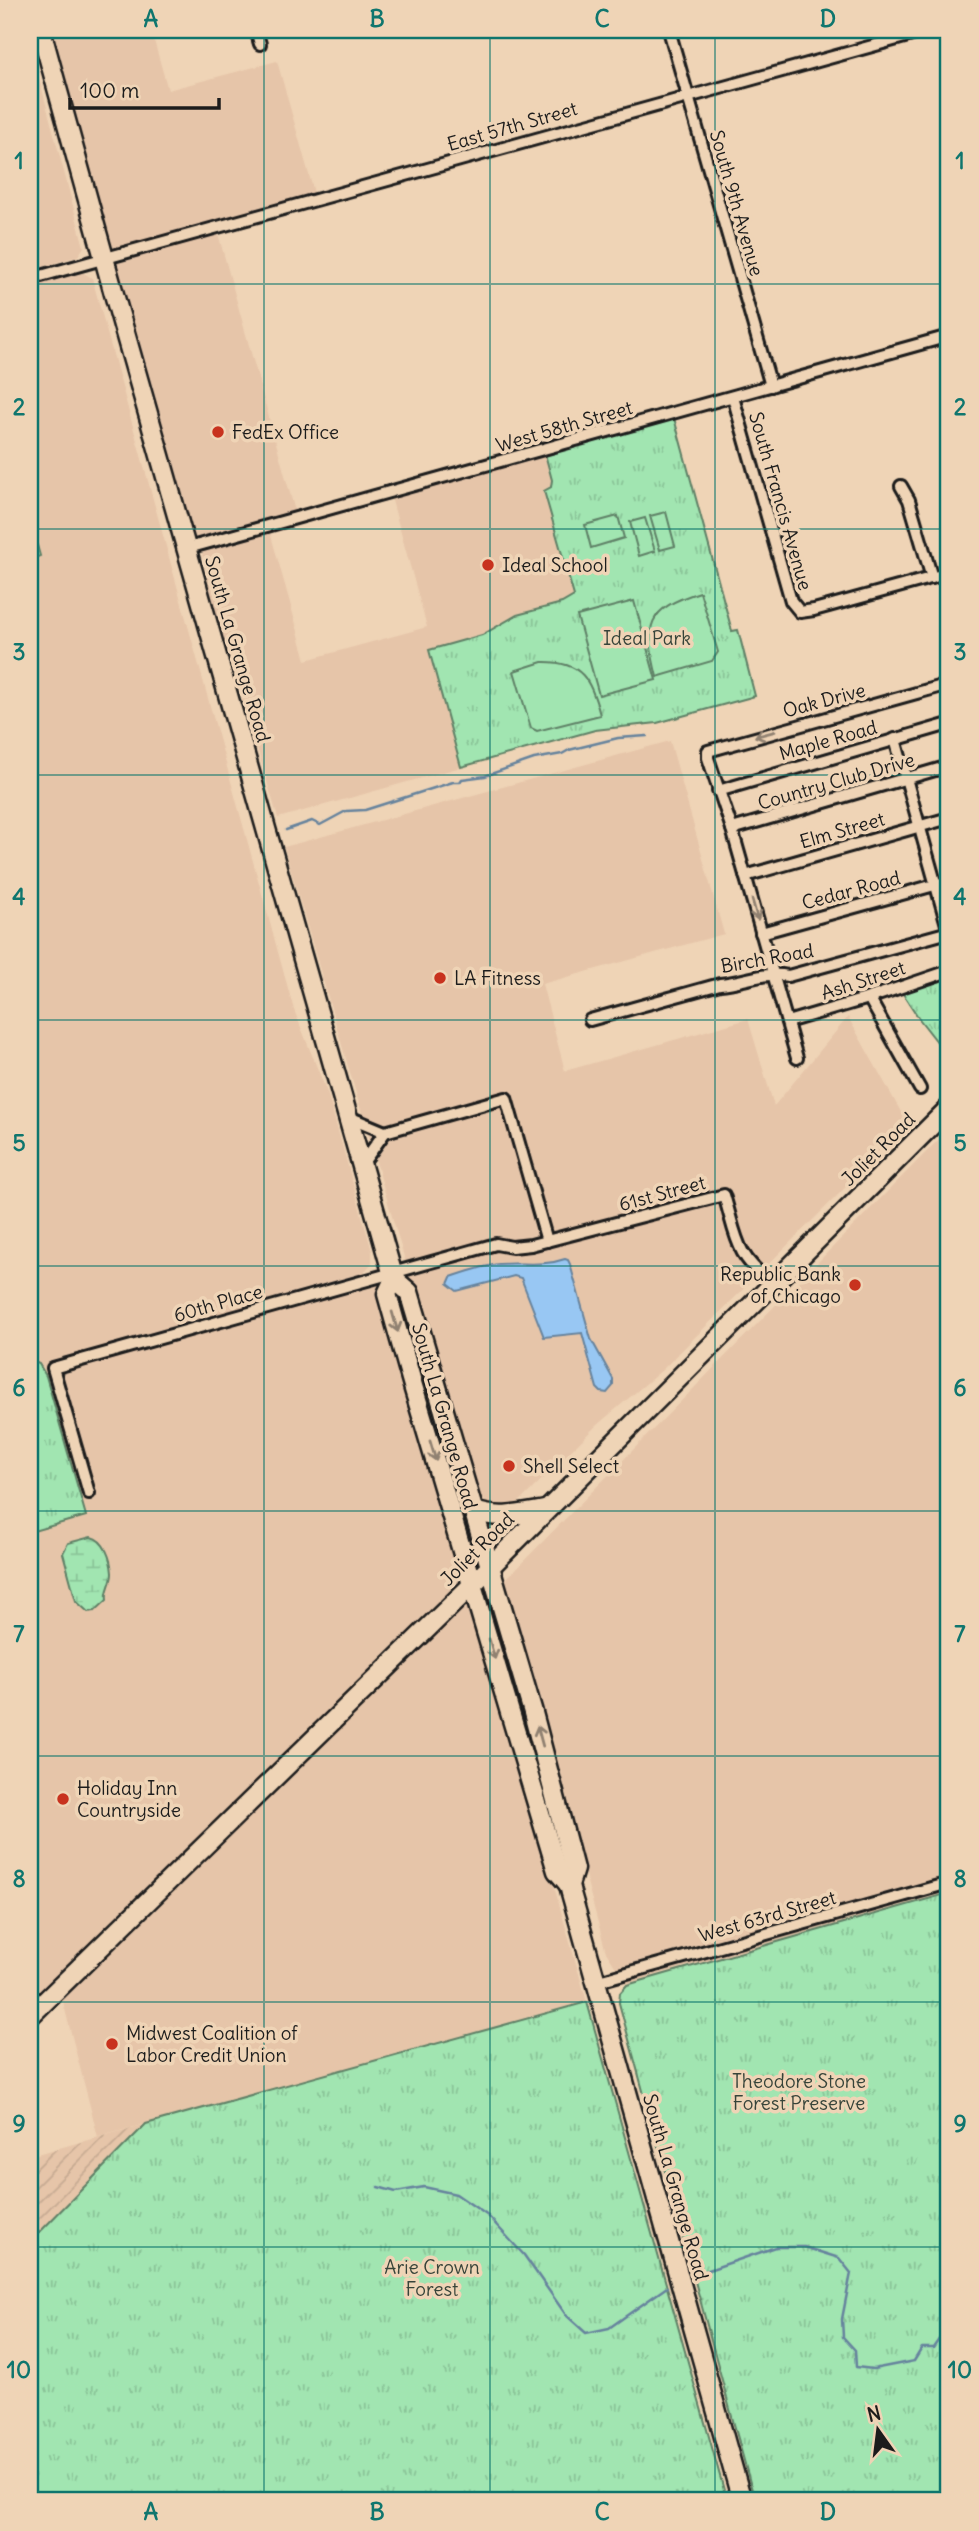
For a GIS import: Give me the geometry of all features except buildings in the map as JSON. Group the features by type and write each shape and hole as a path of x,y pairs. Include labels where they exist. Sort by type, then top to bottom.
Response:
{"main road":[{"name":"South La Grange Road","path":"41,30 393,1276 409,1292 532,1709 574,1869 569,1885"},
{"name":"Joliet Road","path":"30,2016 473,1584 949,1108"},
{"name":"South La Grange Road","path":"393,1276 387,1294 413,1386 557,1871 569,1885 742,2501"},
{"path":"475,1511 486,1515 508,1516 545,1510"}],"street":[{"path":"256,30 260,44"},
{"name":"South 9th Avenue","path":"669,30 771,386"},
{"name":"East 57th Street","path":"30,279 930,30"},
{"name":"West 58th Street","path":"188,548 949,336"},
{"name":"South Francis Avenue","path":"733,397 791,601 800,612 932,578"},
{"path":"901,486 909,500 932,578 949,573"},
{"name":"Oak Drive","path":"718,790 708,751 949,684"},
{"name":"Maple Road","path":"718,790 949,724"},
{"path":"895,739 949,932"},
{"name":"Country Club Drive","path":"732,829 949,766"},
{"path":"718,790 732,829 797,1058"},
{"name":"Elm Street","path":"745,876 949,818"},
{"name":"Cedar Road","path":"761,933 949,881"},
{"name":"Birch Road","path":"590,1020 773,972 788,976 949,932"},
{"name":"Ash Street","path":"787,1022 949,971"},
{"path":"869,998 920,1089"},
{"path":"362,1164 386,1132 506,1098 547,1241"},
{"path":"349,1117 386,1132"},
{"name":"61st Street","path":"393,1276 496,1244 512,1247 547,1241 724,1195 741,1252 755,1270 773,1284"},
{"name":"60th Place","path":"89,1493 53,1368 393,1276"},
{"name":"West 63rd Street","path":"595,1982 949,1883"}],"shaded area":[{"path":"46,30 151,30 168,90 277,61 315,196 106,254"},
{"path":"30,44 84,247 78,256 30,271"},
{"path":"217,230 296,515 192,544 111,261"},
{"path":"82,272 92,278 294,1010 328,1095 372,1251 372,1263 364,1272 391,1275 475,1577 30,2015 30,1532 86,1516 44,1374 39,1364 30,1360 30,567 34,566 32,559 40,556 30,520 30,287"},
{"path":"545,454 552,480 551,487 544,492 574,596 562,603 517,615 482,635 429,650 461,767 278,818 211,594 202,554 270,532 306,660 427,627 391,497"},
{"path":"670,741 724,934 542,984 565,1071 748,1019 774,1106 848,1017 906,1121 849,1184 662,1370 597,1425 513,1508 484,1508 476,1494 401,1247 284,847"},
{"path":"949,1129 949,1893 627,1985 606,1952 505,1580"},
{"path":"471,1596 587,2002 98,2137 62,1998"},
{"path":"146,2124 30,2242 30,2156"}],"green space":[{"name":"Ideal Park","path":"674,418 732,631 738,630 755,696 657,723 595,730 461,767 429,650 482,635 517,615 562,603 574,596 544,491 551,487 552,480 545,454"},
{"path":"666,512 675,546 660,550 650,516"},
{"path":"618,516 624,538 591,548 585,525"},
{"path":"645,518 655,551 639,556 630,522"},
{"path":"30,520 40,556 32,559 34,566 30,567"},
{"path":"700,592 718,652 712,661 657,677 651,644 653,621 669,605"},
{"path":"634,601 656,680 599,695 577,616"},
{"path":"542,662 567,665 583,675 593,692 600,715 537,731 531,728 514,671"},
{"path":"938,977 949,979 949,1057 900,989"},
{"path":"30,1360 39,1364 46,1376 86,1516 30,1532"},
{"path":"91,1537 100,1542 106,1551 112,1573 107,1600 95,1611 88,1612 76,1601 63,1553 68,1543"},
{"name":"Theodore Stone Forest Preserve","path":"949,1893 949,2501 755,2501 619,2003 620,1993 627,1985"},
{"name":"Arie Crown Forest","path":"587,2002 727,2501 30,2501 30,2242 146,2124"}],"water":[{"path":"565,1259 570,1264 591,1339 613,1379 613,1386 607,1393 597,1388 582,1333 544,1337 521,1278 514,1276 457,1291 448,1284 451,1277 487,1266 548,1263"}],"waterway":[{"path":"286,830 312,821 320,825 346,811 365,810 460,782 462,779 485,776 534,759 618,738 647,736"},
{"path":"378,2187 396,2192 424,2187 456,2194 488,2216 524,2255 566,2315 586,2333 609,2328 667,2287"},
{"path":"694,2275 776,2247 804,2247 839,2258 851,2273 842,2319 843,2337 855,2350 856,2367 873,2369 914,2361 922,2348 933,2348 942,2335 949,2331"}],"place":[{"name":"FedEx Office","path":"218,432"},
{"name":"Ideal School","path":"488,565"},
{"name":"LA Fitness","path":"440,978"},
{"name":"Republic Bank of Chicago","path":"855,1285"},
{"name":"Shell Select","path":"509,1466"},
{"name":"Holiday Inn Countryside","path":"63,1799"},
{"name":"Midwest Coalition of Labor Credit Union","path":"112,2044"}]}
